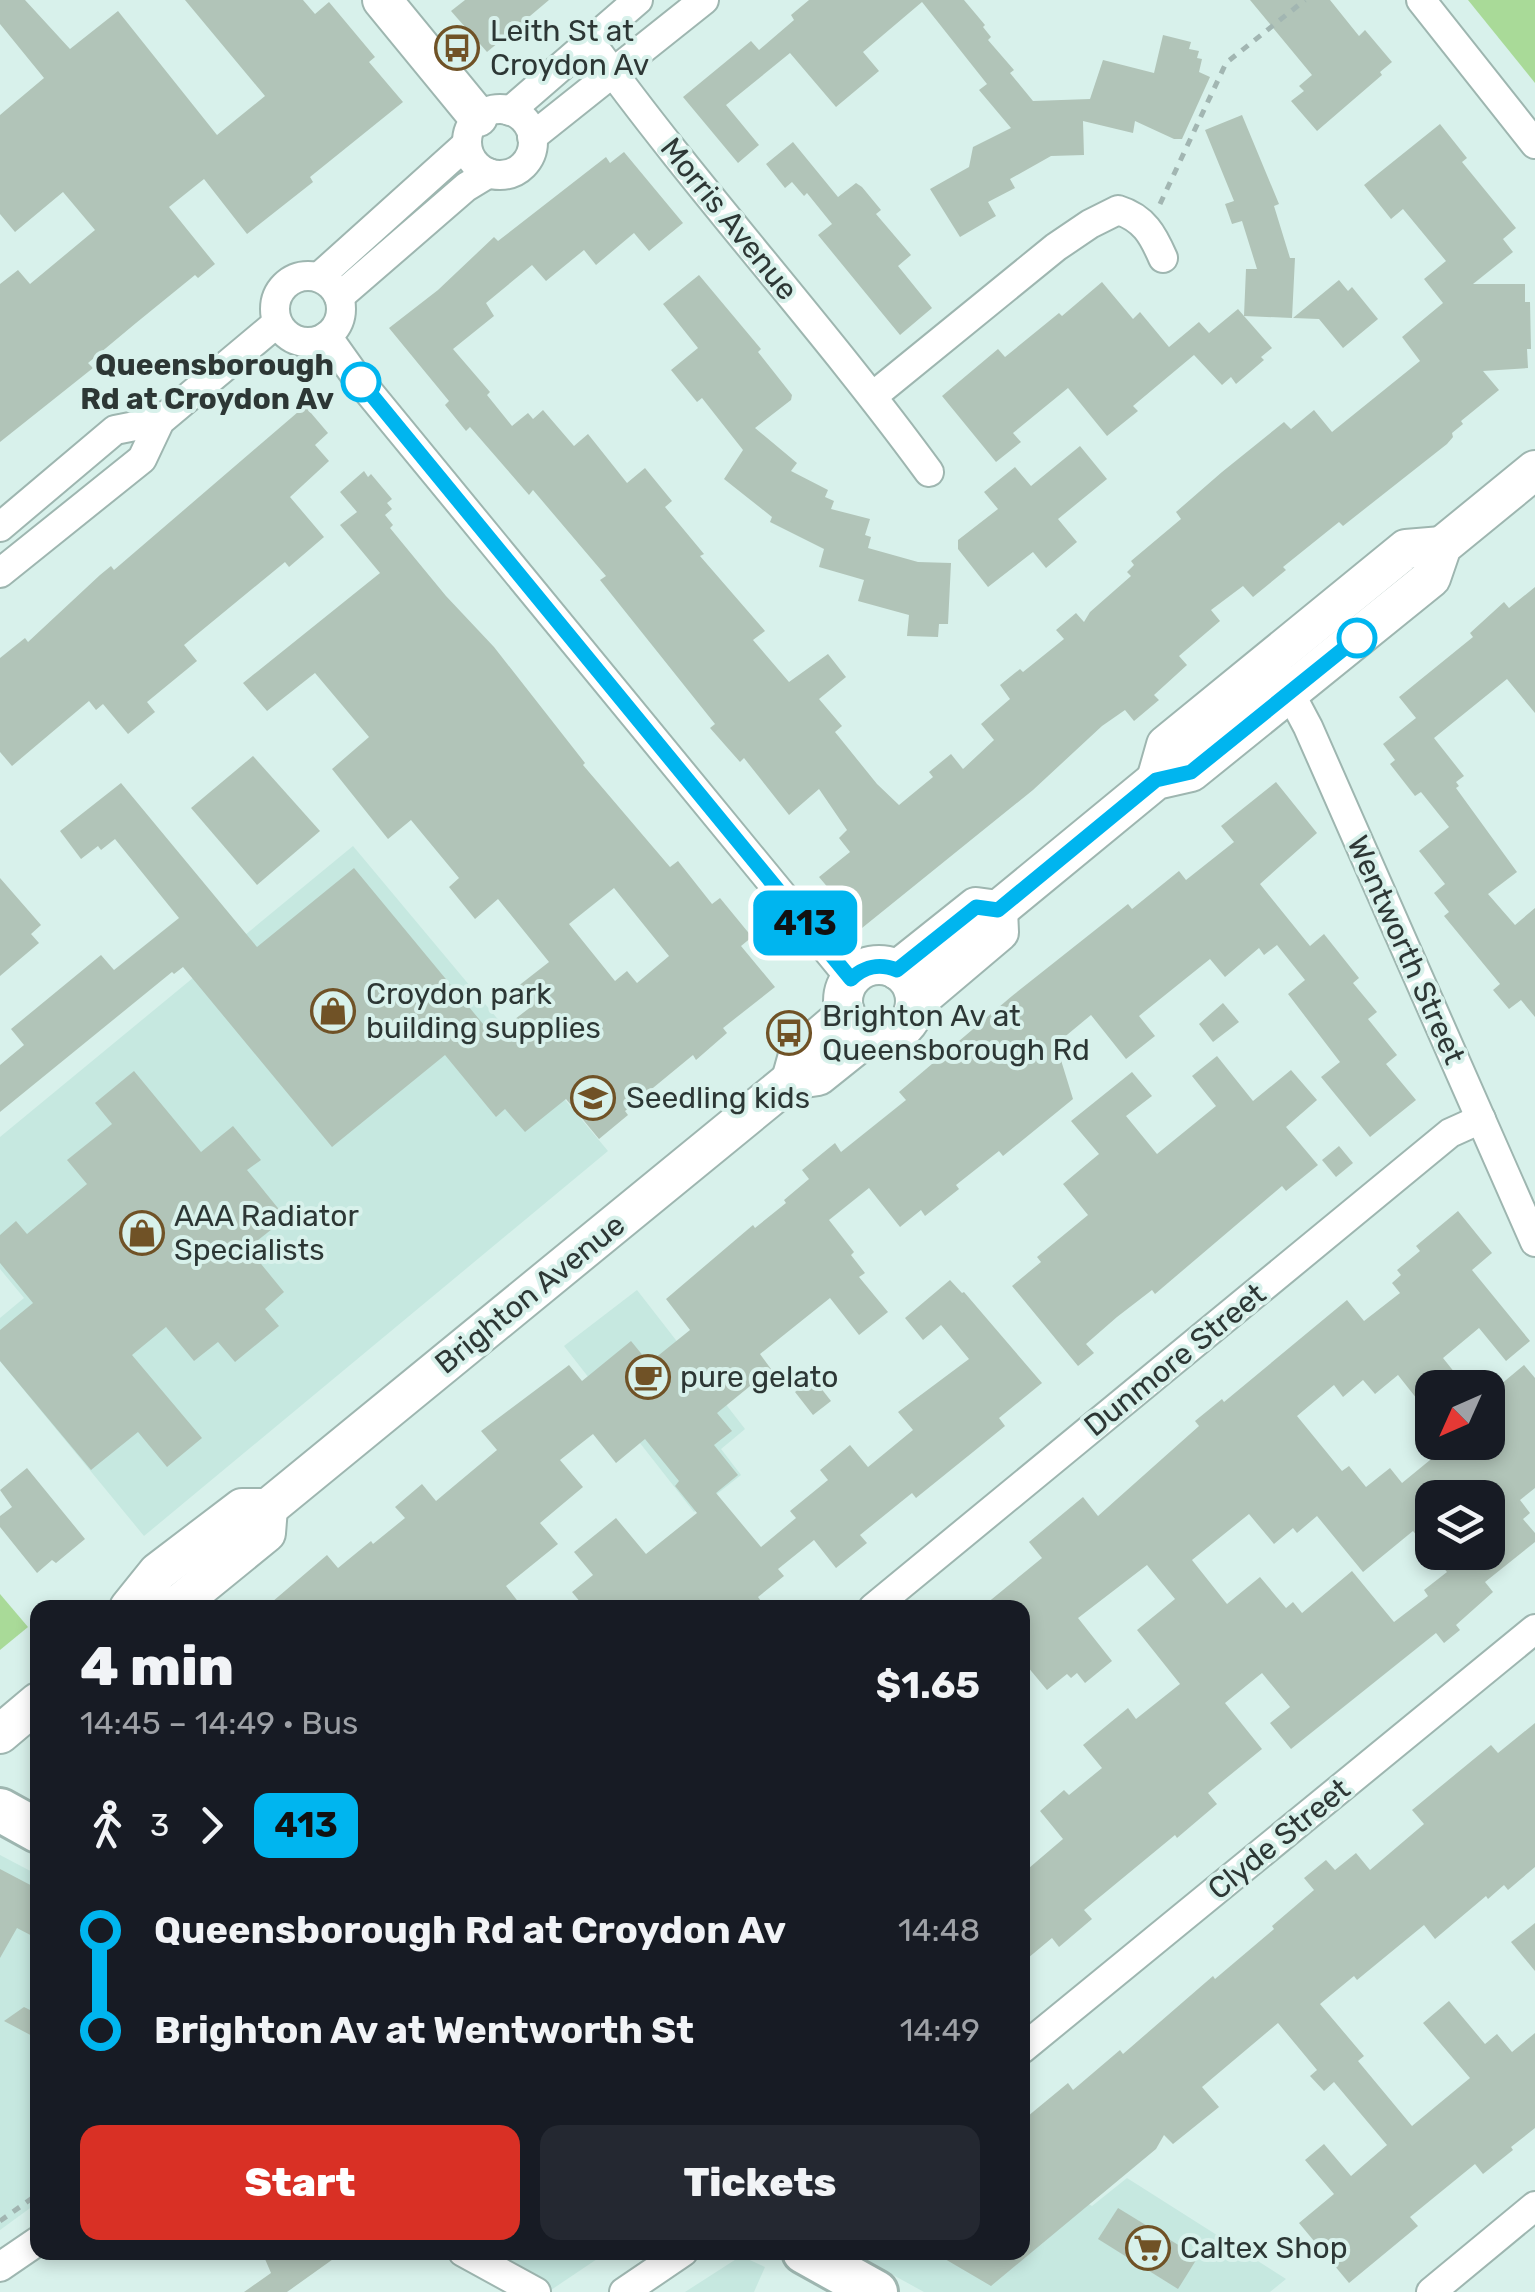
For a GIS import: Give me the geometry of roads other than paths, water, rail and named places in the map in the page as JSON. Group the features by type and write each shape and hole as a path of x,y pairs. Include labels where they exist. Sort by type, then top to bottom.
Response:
{"main road":[{"path":"382,0 485,124"},
{"path":"897,970 976,907 998,910 1156,780 1166,745 1281,676 1406,550 1442,546 1535,470"},
{"path":"916,1003 911,984 897,970 887,966 867,968 855,1010 890,1036 900,1031 916,1003 999,932 998,910"},
{"name":"Brighton Avenue","path":"136,1600 158,1572 242,1508 268,1508 792,1080 818,1076 855,1010"},
{"name":"Brighton Avenue","path":"184,1600 266,1533 268,1508"},
{"path":"0,1734 30,1709"},
{"path":"0,1810 30,1827"},
{"path":"818,2260 876,2292"}],"street":[{"path":"319,277 485,124 638,0"},
{"path":"532,137 704,0"},
{"path":"1422,0 1535,144"},
{"name":"Morris Avenue","path":"590,40 929,472"},
{"path":"525,121 532,137 530,156 517,171 498,176 488,174 473,162 485,124 525,121"},
{"path":"340,298 466,187 488,174"},
{"path":"873,396 1056,247 1118,210 1132,214 1148,229 1163,258"},
{"path":"299,276 319,277 335,288 341,314 327,336 300,342 283,332 274,304 282,286 299,276"},
{"path":"0,573 142,459 160,421 278,323"},
{"path":"327,336 855,1010"},
{"path":"0,527 115,430 160,421"},
{"name":"Wentworth Street","path":"1281,676 1535,1242"},
{"name":"Dunmore Street","path":"884,1600 1450,1134 1481,1120"},
{"name":"Clyde Street","path":"1030,2042 1535,1629"},
{"path":"1431,2292 1535,2206"},
{"path":"0,2266 30,2245"},
{"path":"478,2260 536,2292"},
{"path":"624,2292 671,2260"}],"place":[{"name":"Leith St at Croydon Av","path":"457,48"},
{"name":"Queensborough Rd at Croydon Av","path":"361,382"},
{"name":"Croydon park building supplies","path":"333,1011"},
{"name":"Brighton Av at Queensborough Rd","path":"789,1033"},
{"name":"Seedling kids","path":"593,1098"},
{"name":"AAA Radiator Specialists","path":"142,1233"},
{"name":"pure gelato","path":"648,1377"},
{"name":"Caltex Shop","path":"1148,2248"}]}
